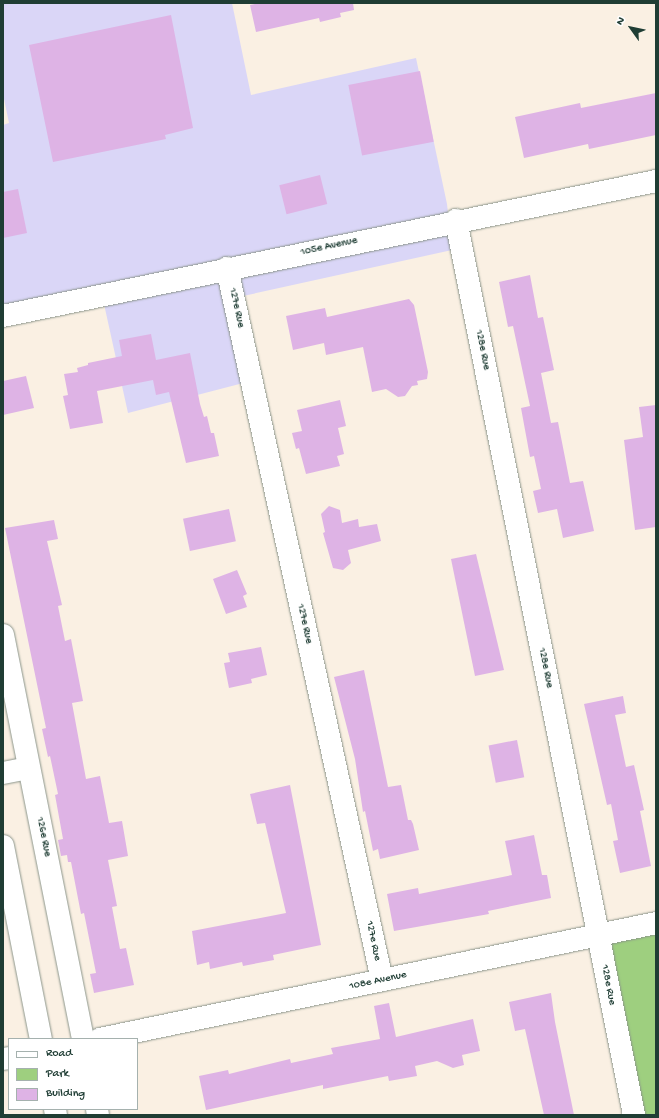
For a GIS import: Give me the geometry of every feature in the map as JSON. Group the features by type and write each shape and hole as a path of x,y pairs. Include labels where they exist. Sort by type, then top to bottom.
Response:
{"street":[{"name":"105e Avenue","path":"3,316 456,220 656,181"},
{"name":"128e Rue","path":"456,220 634,1115"},
{"name":"127e Rue","path":"227,268 382,980"},
{"name":"126e Rue","path":"3,635 83,1038"},
{"path":"3,773 29,768"},
{"path":"3,846 41,1038"},
{"name":"108e Avenue","path":"105,1038 656,923"}],"shaded area":[{"path":"3,3 232,3 251,95 416,58 447,204 452,250 234,298 251,381 128,413 102,295 3,316 3,125 9,123 3,94"}],"green space":[{"path":"656,923 656,1115 634,1115 598,935"}],"building":[{"path":"259,3 353,3 354,10 340,13 341,17 320,22 319,18 256,32 250,5"},
{"path":"171,15 193,128 165,135 166,139 53,162 29,45"},
{"path":"420,71 434,142 362,156 348,85"},
{"path":"656,93 656,135 589,149 588,144 524,158 515,117 580,103 581,108"},
{"path":"320,175 327,204 287,214 279,185"},
{"path":"18,189 27,233 3,238 3,192"},
{"path":"530,275 538,318 543,317 554,370 541,373 551,423 558,422 570,483 583,481 594,531 563,538 557,509 538,513 533,491 541,489 534,456 530,457 521,408 530,406 513,326 508,327 499,282"},
{"path":"409,299 414,305 428,372 427,379 417,381 418,385 412,386 405,396 398,397 386,389 372,392 363,347 326,355 324,343 293,350 286,316 325,308 327,317"},
{"path":"151,334 156,360 190,353 200,404 204,417 207,416 211,433 214,433 219,456 186,463 169,392 156,395 153,380 97,391 103,423 70,429 63,396 68,395 64,374 78,372 77,368 88,365 88,363 122,356 119,340"},
{"path":"26,376 34,408 3,415 3,381"},
{"path":"340,400 346,426 338,428 344,454 337,456 340,466 306,474 299,448 296,449 292,433 302,431 297,410"},
{"path":"656,405 656,527 635,530 624,440 643,437 639,407"},
{"path":"329,506 340,510 342,523 358,519 359,527 377,524 381,541 348,550 351,563 343,570 333,568 323,533 325,532 321,514"},
{"path":"229,509 236,541 190,551 183,519"},
{"path":"54,520 58,539 47,541 62,605 58,606 65,641 71,639 83,701 72,703 86,779 100,776 109,823 122,821 128,856 108,860 117,906 112,907 120,949 126,948 134,985 94,993 90,974 96,973 84,913 81,914 71,862 68,862 67,855 61,856 58,840 63,839 55,795 58,794 50,756 48,757 42,729 46,728 5,528"},
{"path":"476,554 504,670 475,676 451,559"},
{"path":"237,570 247,594 243,596 247,607 226,614 213,579"},
{"path":"261,647 267,675 251,679 252,683 229,688 224,663 230,662 228,653"},
{"path":"364,670 388,787 401,785 408,820 411,820 413,824 419,850 380,859 378,849 373,851 365,811 363,812 355,759 334,677"},
{"path":"623,696 626,713 615,715 626,767 634,765 644,810 640,811 651,866 620,873 613,841 618,840 611,804 607,805 584,704"},
{"path":"517,740 524,777 496,783 489,746"},
{"path":"290,785 321,945 273,955 274,960 243,966 242,962 210,969 209,962 197,965 192,931 286,913 265,823 257,824 250,794"},
{"path":"534,835 542,875 547,875 551,898 488,911 489,914 394,931 387,894 418,888 419,894 512,875 505,841"},
{"path":"551,993 555,1022 574,1115 544,1115 525,1029 515,1031 509,1002"},
{"path":"389,1003 396,1037 473,1019 480,1051 462,1055 464,1065 453,1068 437,1061 415,1066 417,1076 389,1081 388,1076 323,1089 323,1085 206,1110 199,1076 228,1070 229,1074 290,1059 291,1063 333,1054 331,1048 380,1039 374,1006"}]}
